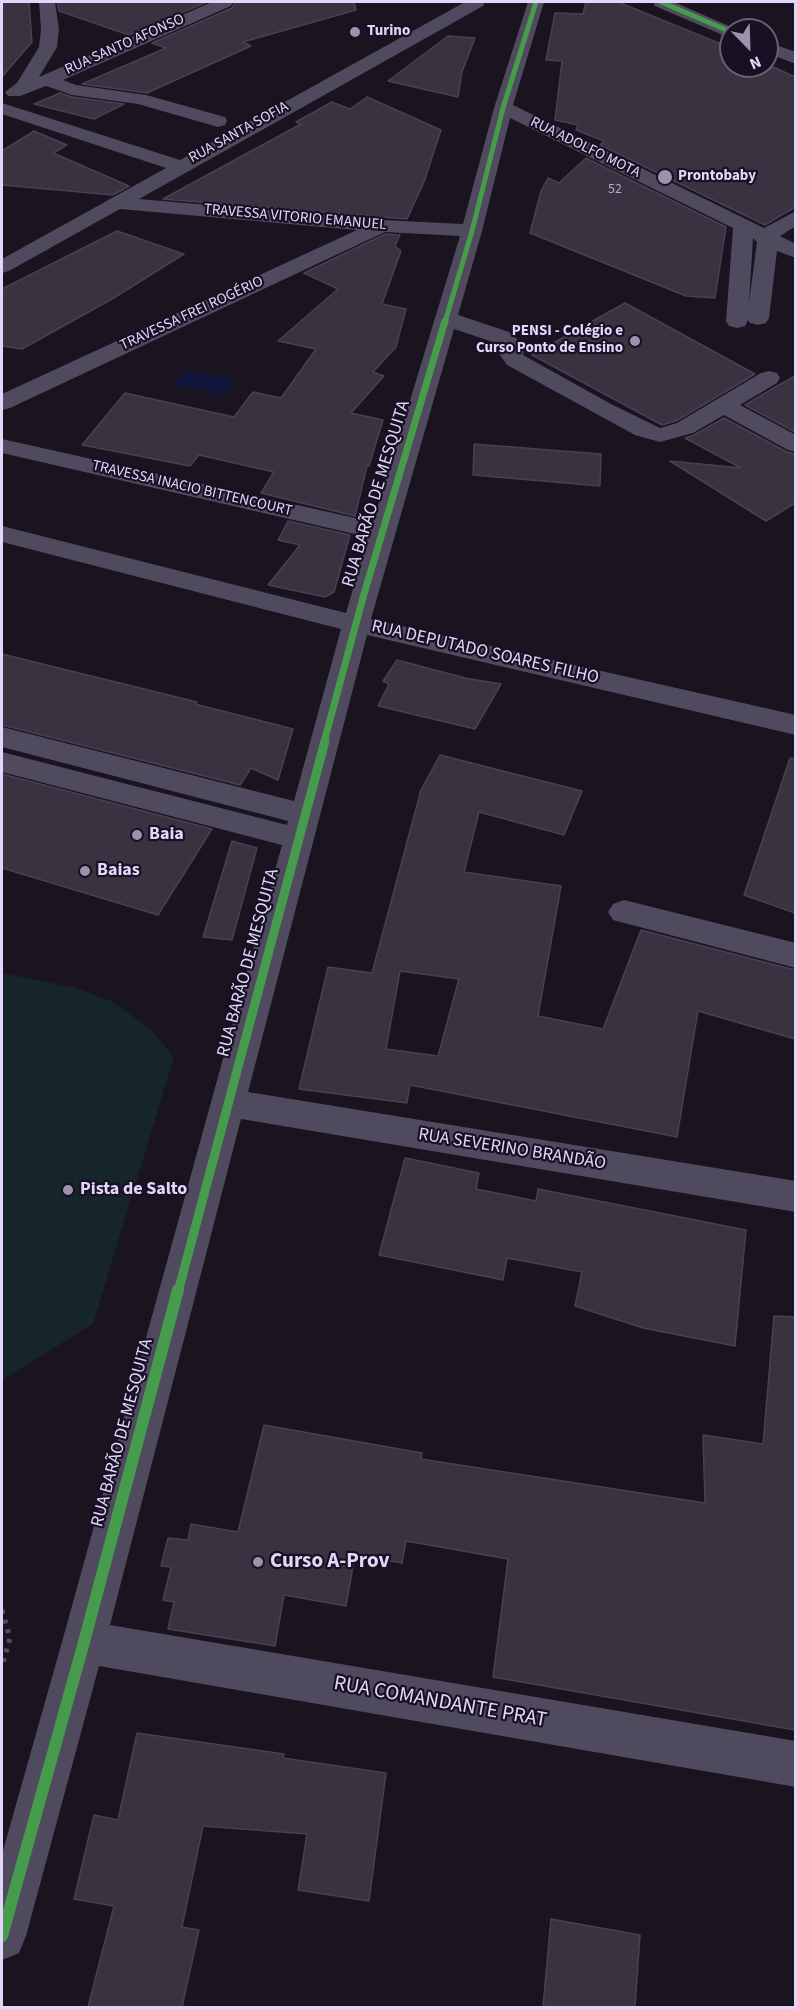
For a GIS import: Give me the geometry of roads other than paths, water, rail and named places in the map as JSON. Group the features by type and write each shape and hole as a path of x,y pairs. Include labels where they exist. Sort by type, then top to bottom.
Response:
{"street":[{"path":"2,100 24,87 48,47 50,29 47,2"},
{"name":"RUA SANTO AFONSO","path":"24,87 47,80 225,2"},
{"name":"RUA SANTA SOFIA","path":"2,267 477,2"},
{"name":"RUA BARÃO DE MESQUITA","path":"2,1936 84,1642 382,532 447,319 503,108 536,2"},
{"path":"661,2 719,27"},
{"path":"779,45 795,40"},
{"path":"779,52 795,59"},
{"path":"47,80 72,90 139,99 218,121"},
{"path":"2,108 180,166"},
{"name":"RUA ADOLFO MOTA","path":"503,108 532,120 794,250"},
{"name":"TRAVESSA VITORIO EMANUEL","path":"118,203 382,226 472,231"},
{"path":"743,226 747,322 766,238 795,217"},
{"name":"TRAVESSA FREI ROGÉRIO","path":"2,403 382,226"},
{"path":"447,319 501,337 514,346 511,355 515,360 613,414 660,435 685,428 769,378"},
{"path":"723,405 795,445"},
{"name":"TRAVESSA INACIO BITTENCOURT","path":"2,446 382,532"},
{"name":"RUA DEPUTADO SOARES FILHO","path":"2,534 357,624 795,725"},
{"path":"2,737 302,827"},
{"path":"2,762 302,827"},
{"path":"624,912 795,956"},
{"name":"RUA SEVERINO BRANDÃO","path":"229,1103 795,1197"},
{"name":"RUA COMANDANTE PRAT","path":"84,1642 795,1764"}],"place":[{"name":"Turino","path":"355,32"},
{"name":"Prontobaby","path":"665,177"},
{"name":"PENSI - Colégio e Curso Ponto de Ensino","path":"635,341"},
{"name":"Baia","path":"137,835"},
{"name":"Baias","path":"85,871"},
{"name":"Pista de Salto","path":"68,1190"},
{"name":"Curso A-Prov","path":"258,1562"}]}
